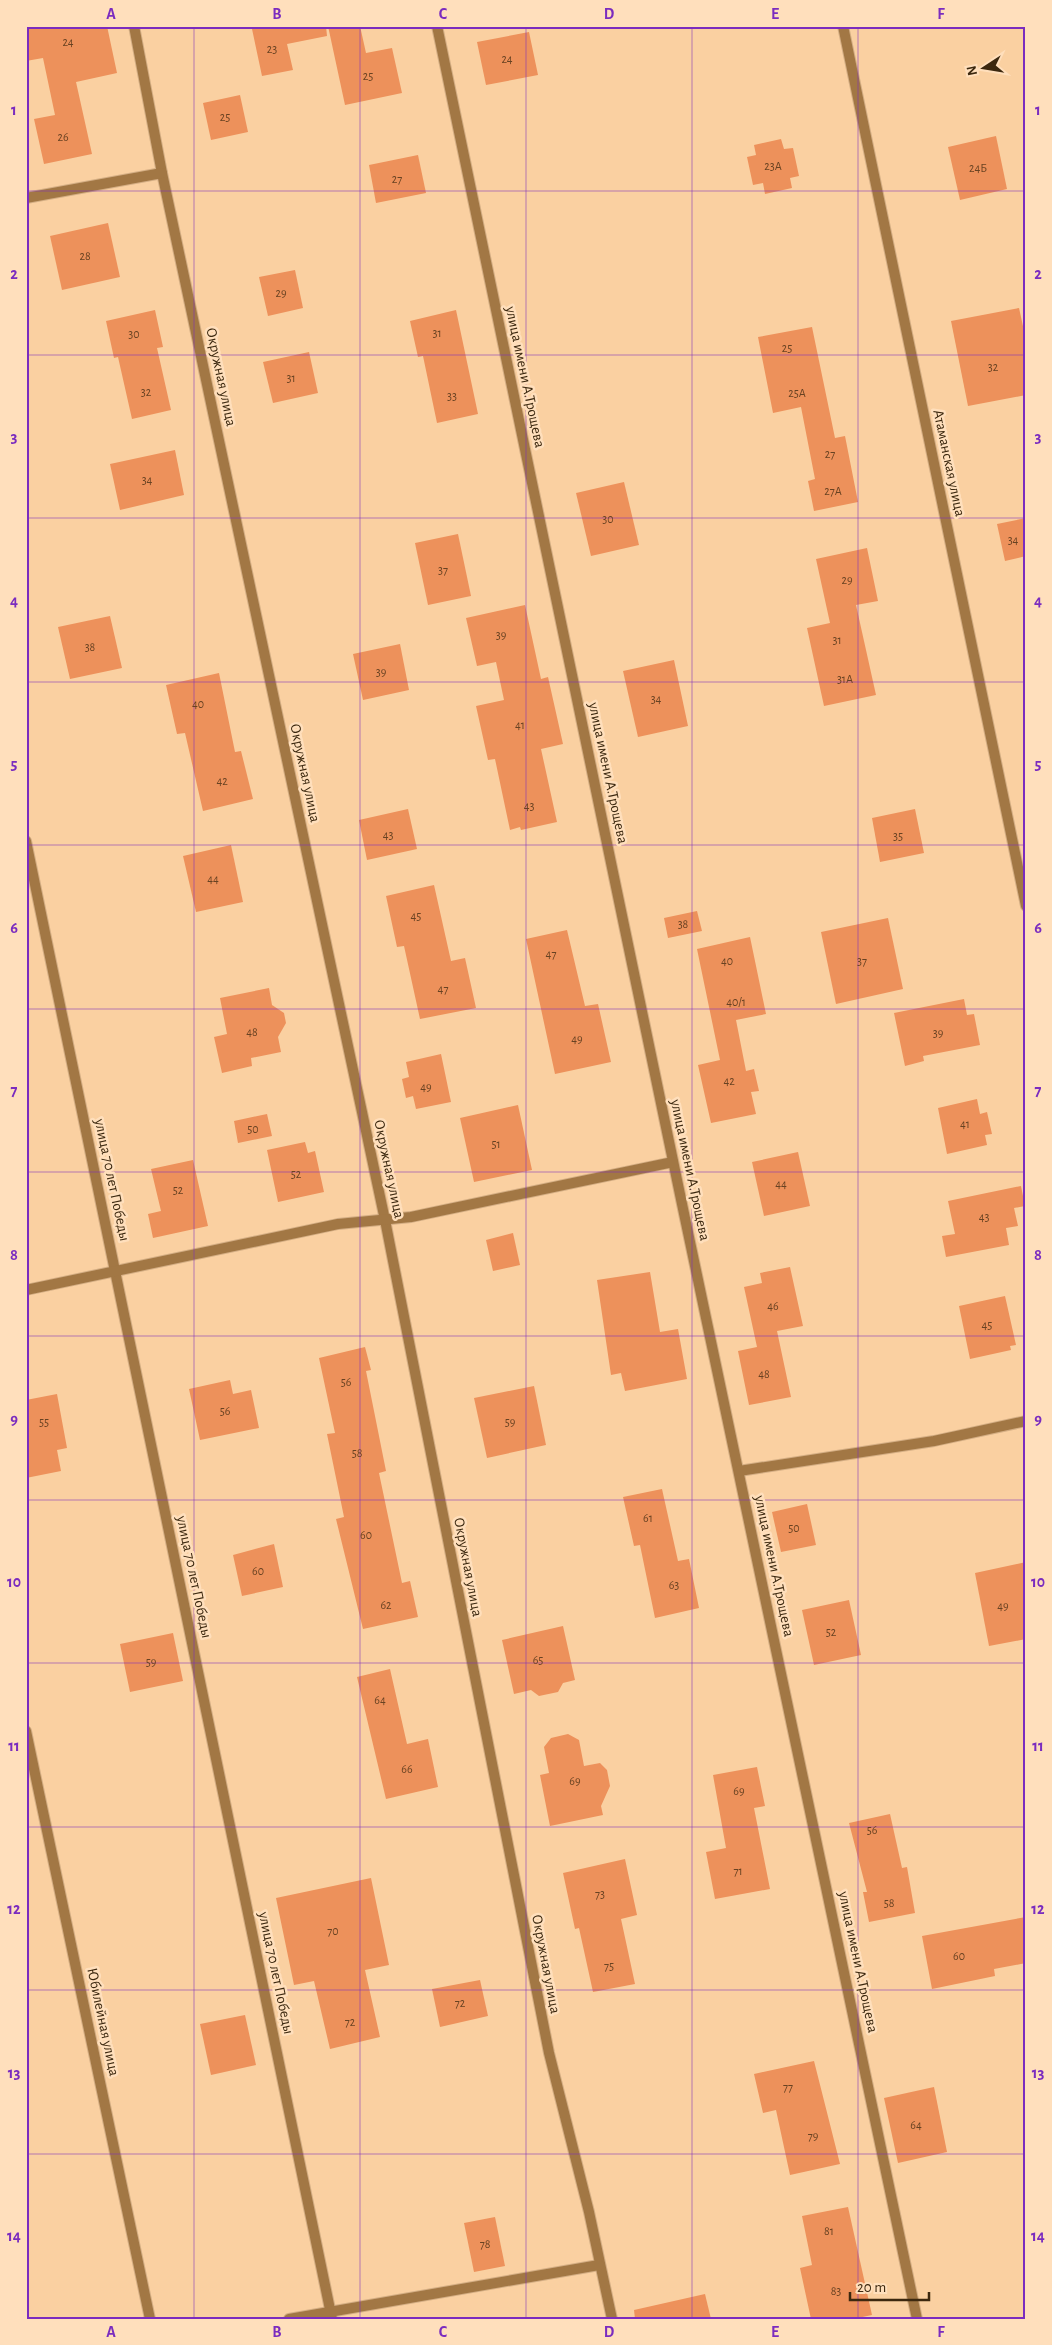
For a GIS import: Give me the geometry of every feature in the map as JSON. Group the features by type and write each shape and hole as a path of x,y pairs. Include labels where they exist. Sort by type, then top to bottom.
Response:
{"street":[{"name":"Окружная улица","path":"134,26 162,173 385,1220 549,2053 589,2212 612,2319"},
{"name":"улица имени А.Трощева","path":"437,26 673,1162 918,2319"},
{"name":"Атаманская улица","path":"843,26 1026,906"},
{"path":"26,198 162,173"},
{"name":"улица 70 лет Победы","path":"26,841 331,2315"},
{"path":"26,1290 338,1224 411,1217 673,1162"},
{"path":"739,1472 934,1441 1026,1421"},
{"name":"Юбилейная улица","path":"26,1731 150,2319"},
{"path":"289,2319 331,2315 599,2265"}],"building":[{"path":"26,26 107,26 117,73 76,82 92,154 44,164 34,119 55,115 43,58 26,61"},
{"path":"266,26 326,26 327,36 287,44 293,70 262,76 252,29"},
{"path":"328,26 360,26 366,53 392,48 402,93 345,105"},
{"path":"529,32 538,75 486,85 477,42"},
{"path":"240,95 248,132 211,140 203,103"},
{"path":"996,136 1007,189 960,200 948,147"},
{"path":"781,139 784,149 793,148 799,176 790,178 792,188 765,194 763,183 753,185 747,157 756,155 754,145"},
{"path":"418,155 426,193 376,203 369,165"},
{"path":"108,223 120,277 62,290 50,236"},
{"path":"295,270 303,308 268,316 259,277"},
{"path":"1019,308 1026,340 1026,395 968,406 951,321"},
{"path":"155,310 163,347 157,348 171,410 132,419 118,357 114,358 106,321"},
{"path":"456,310 478,414 437,423 423,356 418,357 410,321"},
{"path":"812,327 835,438 845,436 858,502 814,511 808,481 815,479 801,407 773,413 758,337"},
{"path":"309,352 318,393 273,403 263,362"},
{"path":"175,450 184,495 120,510 110,464"},
{"path":"624,482 639,545 591,556 576,493"},
{"path":"1026,518 1026,556 1005,561 997,524"},
{"path":"458,534 471,596 428,605 415,543"},
{"path":"867,548 878,601 856,605 876,695 824,706 807,628 830,623 816,559"},
{"path":"525,605 541,679 548,677 563,744 541,749 557,822 521,830 520,827 510,830 495,759 488,760 476,706 504,700 496,662 477,666 466,618"},
{"path":"110,616 122,668 70,679 58,627"},
{"path":"400,644 409,690 363,700 353,654"},
{"path":"674,660 688,726 638,737 623,671"},
{"path":"219,673 235,752 241,751 253,799 203,811 185,733 177,734 166,685"},
{"path":"408,809 417,849 367,860 359,820"},
{"path":"915,809 924,853 880,862 872,818"},
{"path":"231,845 243,902 196,912 183,856"},
{"path":"434,885 451,961 465,958 476,1008 420,1019 404,946 397,947 386,896"},
{"path":"697,911 702,931 668,938 664,918"},
{"path":"888,918 903,989 836,1004 821,932"},
{"path":"567,930 585,1006 598,1004 611,1062 555,1074 526,939"},
{"path":"750,937 766,1014 736,1020 746,1071 754,1069 759,1091 751,1092 756,1114 711,1123 698,1065 720,1060 697,949"},
{"path":"269,988 272,1005 284,1013 286,1023 278,1037 281,1052 251,1058 252,1066 222,1073 214,1037 227,1034 220,998"},
{"path":"964,999 967,1015 974,1014 980,1045 923,1056 924,1061 905,1066 894,1013"},
{"path":"441,1054 451,1102 416,1109 413,1096 406,1098 402,1079 409,1077 406,1062"},
{"path":"977,1099 980,1114 987,1112 992,1134 985,1135 987,1145 947,1154 938,1108"},
{"path":"518,1105 532,1170 474,1182 460,1118"},
{"path":"267,1114 272,1136 238,1143 234,1121"},
{"path":"305,1142 308,1153 315,1151 324,1192 278,1202 267,1150"},
{"path":"798,1152 810,1206 764,1216 752,1162"},
{"path":"193,1160 208,1226 153,1238 148,1214 161,1211 151,1169"},
{"path":"1021,1186 1025,1206 1014,1208 1018,1226 1006,1228 1009,1245 946,1257 942,1236 955,1234 948,1201"},
{"path":"513,1233 520,1265 493,1271 486,1240"},
{"path":"790,1267 803,1326 777,1331 791,1397 749,1405 738,1351 757,1347 744,1287 762,1283 760,1273"},
{"path":"650,1272 660,1332 678,1329 687,1379 625,1391 621,1373 611,1375 597,1280"},
{"path":"1005,1296 1016,1345 1010,1346 1011,1350 970,1359 959,1306"},
{"path":"365,1347 371,1370 366,1371 386,1471 379,1473 402,1583 410,1581 418,1617 363,1629 336,1519 344,1517 327,1434 335,1433 319,1358"},
{"path":"230,1380 233,1394 251,1390 259,1428 200,1440 189,1389"},
{"path":"534,1386 546,1445 487,1458 474,1398"},
{"path":"57,1394 67,1448 57,1450 61,1471 26,1478 26,1400"},
{"path":"662,1489 678,1561 689,1559 699,1608 655,1618 640,1545 634,1546 623,1497"},
{"path":"807,1504 816,1545 781,1552 772,1512"},
{"path":"274,1544 283,1587 242,1596 233,1555"},
{"path":"1026,1562 1026,1639 989,1646 975,1573"},
{"path":"849,1600 861,1655 814,1665 802,1610"},
{"path":"563,1626 575,1680 563,1683 558,1692 539,1696 531,1690 514,1694 502,1640"},
{"path":"173,1633 183,1681 130,1692 120,1644"},
{"path":"390,1669 407,1744 428,1739 438,1787 386,1799 357,1677"},
{"path":"568,1734 579,1740 584,1766 600,1763 607,1770 610,1786 601,1806 603,1815 550,1826 540,1775 549,1773 544,1747 551,1738"},
{"path":"757,1767 765,1806 754,1808 770,1889 715,1899 706,1852 726,1848 713,1775"},
{"path":"890,1814 902,1868 907,1867 915,1913 869,1922 863,1892 867,1892 849,1823"},
{"path":"625,1859 637,1915 621,1919 635,1984 593,1992 579,1928 575,1929 563,1873"},
{"path":"371,1878 389,1965 365,1970 380,2037 330,2049 314,1981 294,1985 276,1898"},
{"path":"1026,1917 1026,1963 994,1969 995,1976 932,1989 922,1936"},
{"path":"480,1980 488,2016 440,2027 432,1989"},
{"path":"245,2015 256,2065 211,2075 200,2024"},
{"path":"814,2061 840,2164 790,2175 776,2110 763,2113 754,2074"},
{"path":"934,2087 947,2152 898,2163 884,2098"},
{"path":"848,2207 872,2315 853,2319 811,2319 800,2268 812,2265 802,2216"},
{"path":"495,2217 505,2266 474,2272 464,2223"},
{"path":"705,2294 711,2319 635,2319 634,2310"}]}
